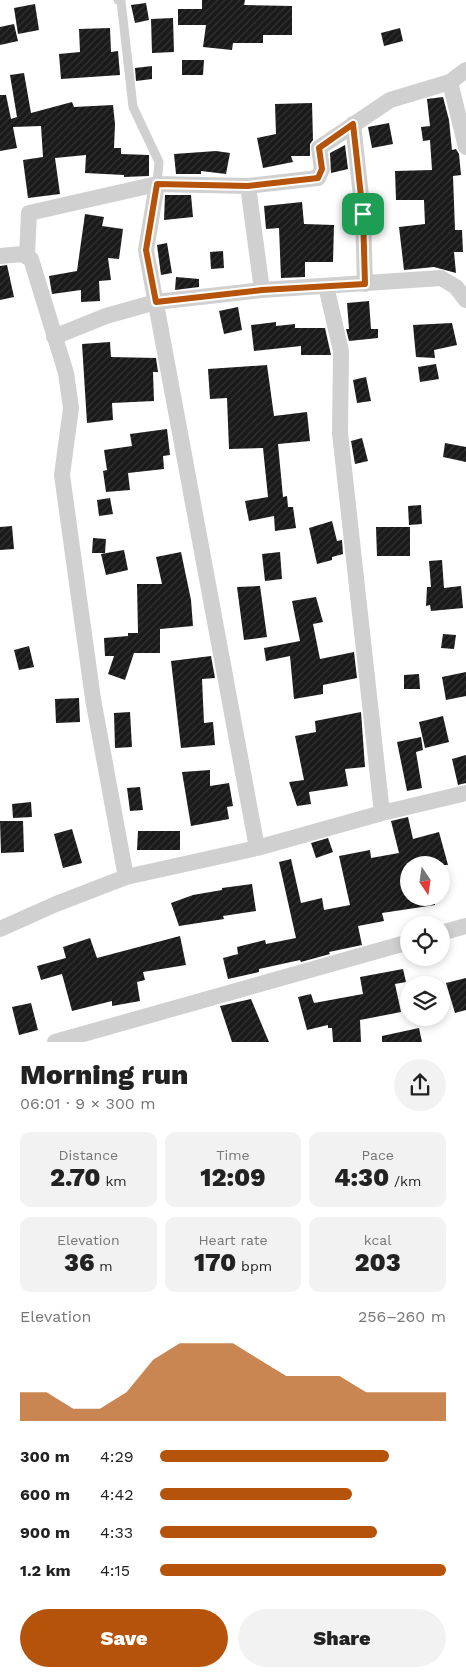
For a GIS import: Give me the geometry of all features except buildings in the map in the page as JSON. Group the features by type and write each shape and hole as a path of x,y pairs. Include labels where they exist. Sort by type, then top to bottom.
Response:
{"street":[{"path":"26,256 29,213 157,184 248,186 318,178 322,169 319,148 390,100 450,82 466,70"},
{"path":"450,82 466,147"},
{"path":"353,124 363,214 365,284"},
{"path":"157,184 146,250 257,848"},
{"path":"248,186 262,290"},
{"path":"0,256 26,256 30,259 42,292 66,373 70,408 62,475 93,699 126,877"},
{"path":"54,337 106,316 156,302 262,290 441,278 456,286 466,300"},
{"path":"326,286 342,351 340,433 382,813"},
{"path":"0,929 56,904 126,877 257,848 382,813 466,793"},
{"path":"450,930 466,926"},
{"path":"55,1042 400,945"}],"lane":[{"path":"118,0 120,1 133,107 159,162 157,184"}],"route":[{"path":"353,124 363,214 365,284 262,290 156,302 146,250 157,184 248,186 318,178 322,169 319,148 353,124"}]}
